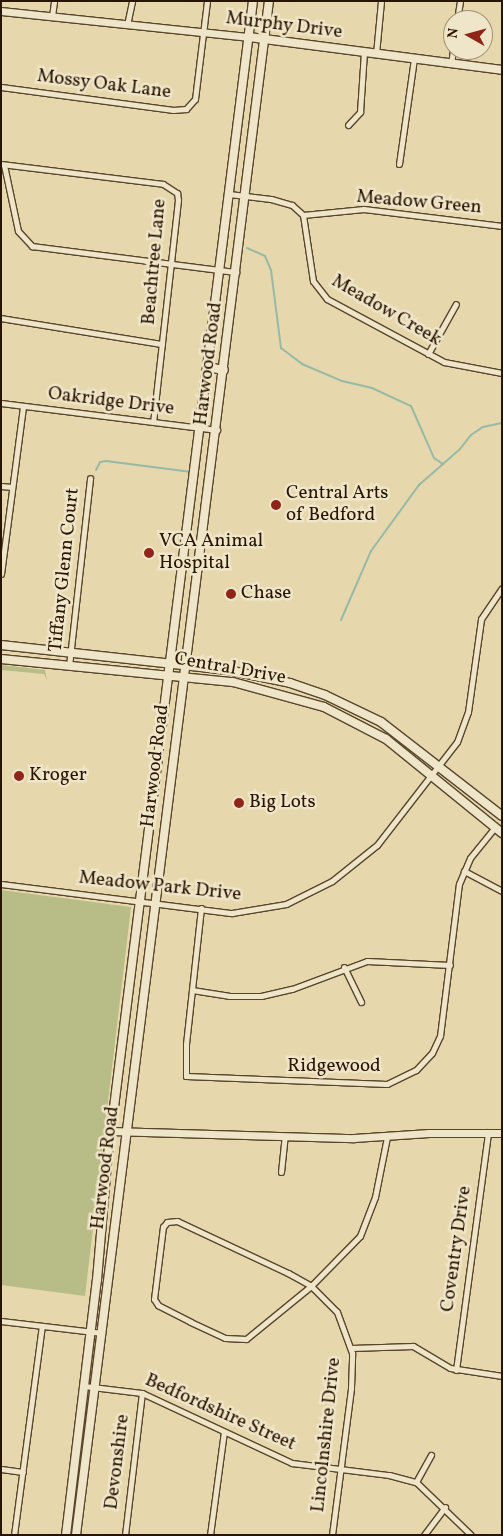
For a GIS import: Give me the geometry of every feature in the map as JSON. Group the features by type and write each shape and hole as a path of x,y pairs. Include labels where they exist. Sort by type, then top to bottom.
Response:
{"main road":[{"name":"Harwood Road","path":"66,1535 91,1332 111,1131 153,793 170,675 253,1"},
{"name":"Harwood Road","path":"76,1535 185,665 237,272 269,1"},
{"name":"Murphy Drive","path":"248,37 502,70"},
{"path":"207,367 224,370"},
{"path":"186,542 202,543"},
{"name":"Central Drive","path":"1,645 252,673 283,681 324,695 377,720 502,816"},
{"name":"Central Drive","path":"1,659 184,676 280,693 324,707 371,731 432,776 502,833"},
{"path":"280,693 283,681"},
{"path":"371,731 377,720"},
{"path":"153,793 169,794"}],"street":[{"path":"52,16 54,1"},
{"path":"127,26 132,1"},
{"path":"203,32 207,1"},
{"path":"376,54 382,1"},
{"name":"Murphy Drive","path":"1,10 127,26 248,37"},
{"name":"Mossy Oak Lane","path":"1,87 180,110 193,104 203,32"},
{"path":"348,125 360,112 364,52"},
{"path":"399,164 414,59"},
{"path":"451,64 452,60"},
{"path":"2,165 16,225 27,244 237,272"},
{"name":"Beachtree Lane","path":"2,165 170,186 178,200 153,422"},
{"path":"229,194 292,205 302,215"},
{"name":"Meadow Green","path":"302,215 364,209 502,226"},
{"name":"Meadow Creek","path":"302,215 313,282 318,292 355,315 428,354 458,367 502,373"},
{"path":"428,354 456,304"},
{"path":"1,318 162,344"},
{"name":"Oakridge Drive","path":"1,403 217,430"},
{"path":"1,574 23,406"},
{"name":"Tiffany Glenn Court","path":"69,666 90,478"},
{"path":"1,486 12,487"},
{"name":"Meadow Park Drive","path":"1,884 232,913 269,909 298,899 332,882 377,844 440,767 466,723 479,629 486,607 502,588"},
{"name":"Ridgewood","path":"201,908 186,1044 186,1076 378,1085 398,1080 416,1070 432,1053 444,1021 457,893 464,871 494,828"},
{"path":"464,871 502,891"},
{"path":"192,990 229,996 261,996 292,989 344,967 376,960 450,965"},
{"path":"344,967 361,1002"},
{"path":"111,1131 285,1136 502,1133"},
{"name":"Coventry Drive","path":"456,1370 488,1132"},
{"path":"281,1172 285,1136"},
{"path":"311,1286 177,1221 167,1222 163,1226 156,1303 225,1338 249,1338 311,1286 360,1236 375,1197 387,1136"},
{"name":"Lincolnshire Drive","path":"311,1286 337,1312 351,1348 351,1388 332,1535"},
{"path":"1,1321 102,1333"},
{"path":"14,1535 42,1326"},
{"path":"351,1348 413,1346 456,1370 502,1376"},
{"name":"Bedfordshire Street","path":"84,1386 142,1393 292,1463 389,1475 416,1482 445,1507 471,1535"},
{"name":"Devonshire","path":"125,1535 142,1393"},
{"path":"210,1535 224,1432"},
{"path":"416,1482 431,1455"},
{"path":"1,1469 23,1472"},
{"path":"424,1535 445,1507"}],"green space":[{"path":"1,665 45,670 47,680 44,674 1,670"},
{"path":"1,890 131,907 85,1296 1,1285"}],"waterway":[{"path":"247,248 265,256 271,270 281,348 302,364 342,381 372,388 411,406 434,458 443,464"},
{"path":"341,620 371,551 419,485 460,449 471,435 483,427 502,423"},
{"path":"96,470 100,462 106,461 191,472"}],"place":[{"name":"Central Arts of Bedford","path":"276,505"},
{"name":"VCA Animal Hospital","path":"149,553"},
{"name":"Chase","path":"231,594"},
{"name":"Kroger","path":"19,776"},
{"name":"Big Lots","path":"239,803"}]}
